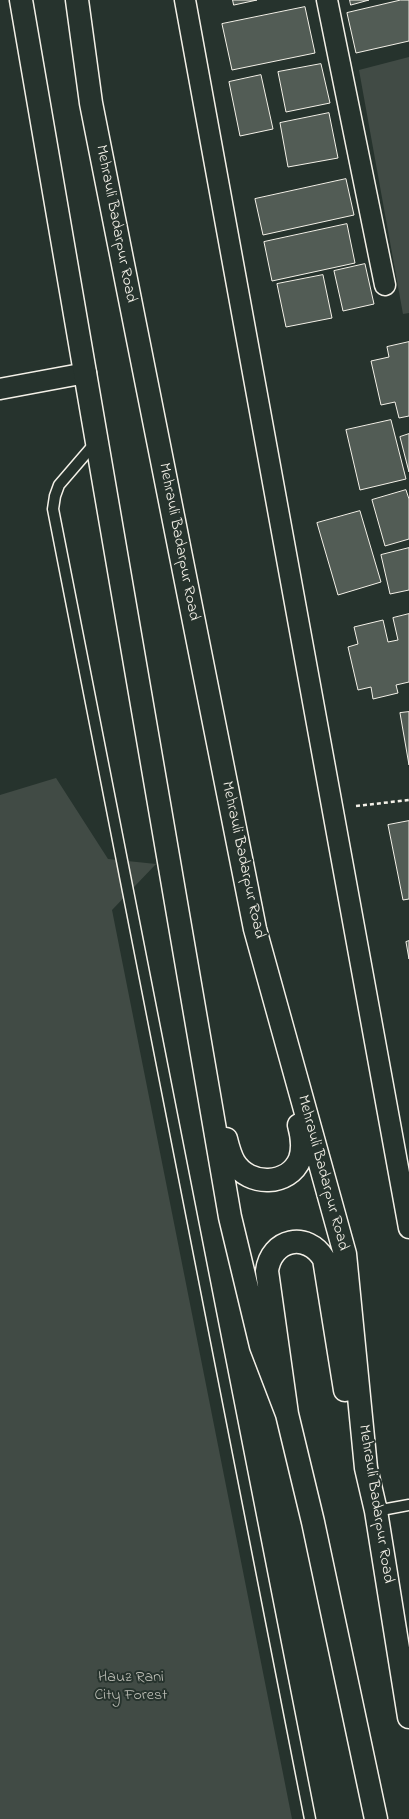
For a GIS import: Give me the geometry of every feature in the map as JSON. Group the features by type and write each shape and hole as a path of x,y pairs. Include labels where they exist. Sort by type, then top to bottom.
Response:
{"main road":[{"path":"21,0 98,440 230,1217 261,1346 287,1414"},
{"name":"Mehrauli Badarpur Road","path":"76,0 91,103 255,929 345,1254 366,1468 376,1511 409,1717"},
{"path":"197,1019 234,1163 251,1177 262,1180 273,1180 284,1176 293,1169 299,1160 302,1149 302,1138 255,929"},
{"path":"366,1468 343,1382 327,1266 321,1253 309,1244 302,1242 288,1243 275,1251 268,1264 267,1271 287,1414 313,1522 376,1819"}],"street":[{"path":"185,0 334,809 409,1228"},
{"path":"327,0 385,285"},
{"path":"1,385 86,374"}],"lane":[{"path":"98,440 59,485 53,508 310,1819"},
{"path":"376,1511 409,1505"}],"path":[{"path":"334,809 409,800"}],"green space":[{"path":"409,57 409,313 403,314 359,70"},
{"name":"Hauz Rani City Forest","path":"56,778 108,859 156,864 112,910 292,1819 0,1819 0,795"}],"building":[{"path":"233,0 257,0 234,5"},
{"path":"350,0 369,0 351,5"},
{"path":"401,0 409,0 409,41 356,53 347,13"},
{"path":"305,7 315,53 232,70 222,24"},
{"path":"321,64 330,103 286,112 278,72"},
{"path":"261,75 273,129 240,136 229,82"},
{"path":"329,113 338,158 288,167 280,123"},
{"path":"346,179 354,215 263,235 255,199"},
{"path":"347,224 355,263 272,281 264,242"},
{"path":"365,264 374,304 343,311 334,271"},
{"path":"323,275 332,318 286,327 277,284"},
{"path":"409,342 409,416 399,418 395,402 381,405 371,361 389,357 387,347"},
{"path":"391,420 406,479 360,490 346,430"},
{"path":"409,434 409,472 400,437"},
{"path":"406,490 409,499 409,539 385,546 372,500"},
{"path":"360,511 381,582 338,595 317,523"},
{"path":"409,548 409,590 390,594 381,555"},
{"path":"409,614 409,682 396,685 398,693 373,699 371,687 358,690 348,647 358,644 354,627 383,620 388,642 398,640 393,618"},
{"path":"409,712 409,765 400,713"},
{"path":"409,821 409,899 403,900 388,825"},
{"path":"409,941 409,959 406,942"}]}
